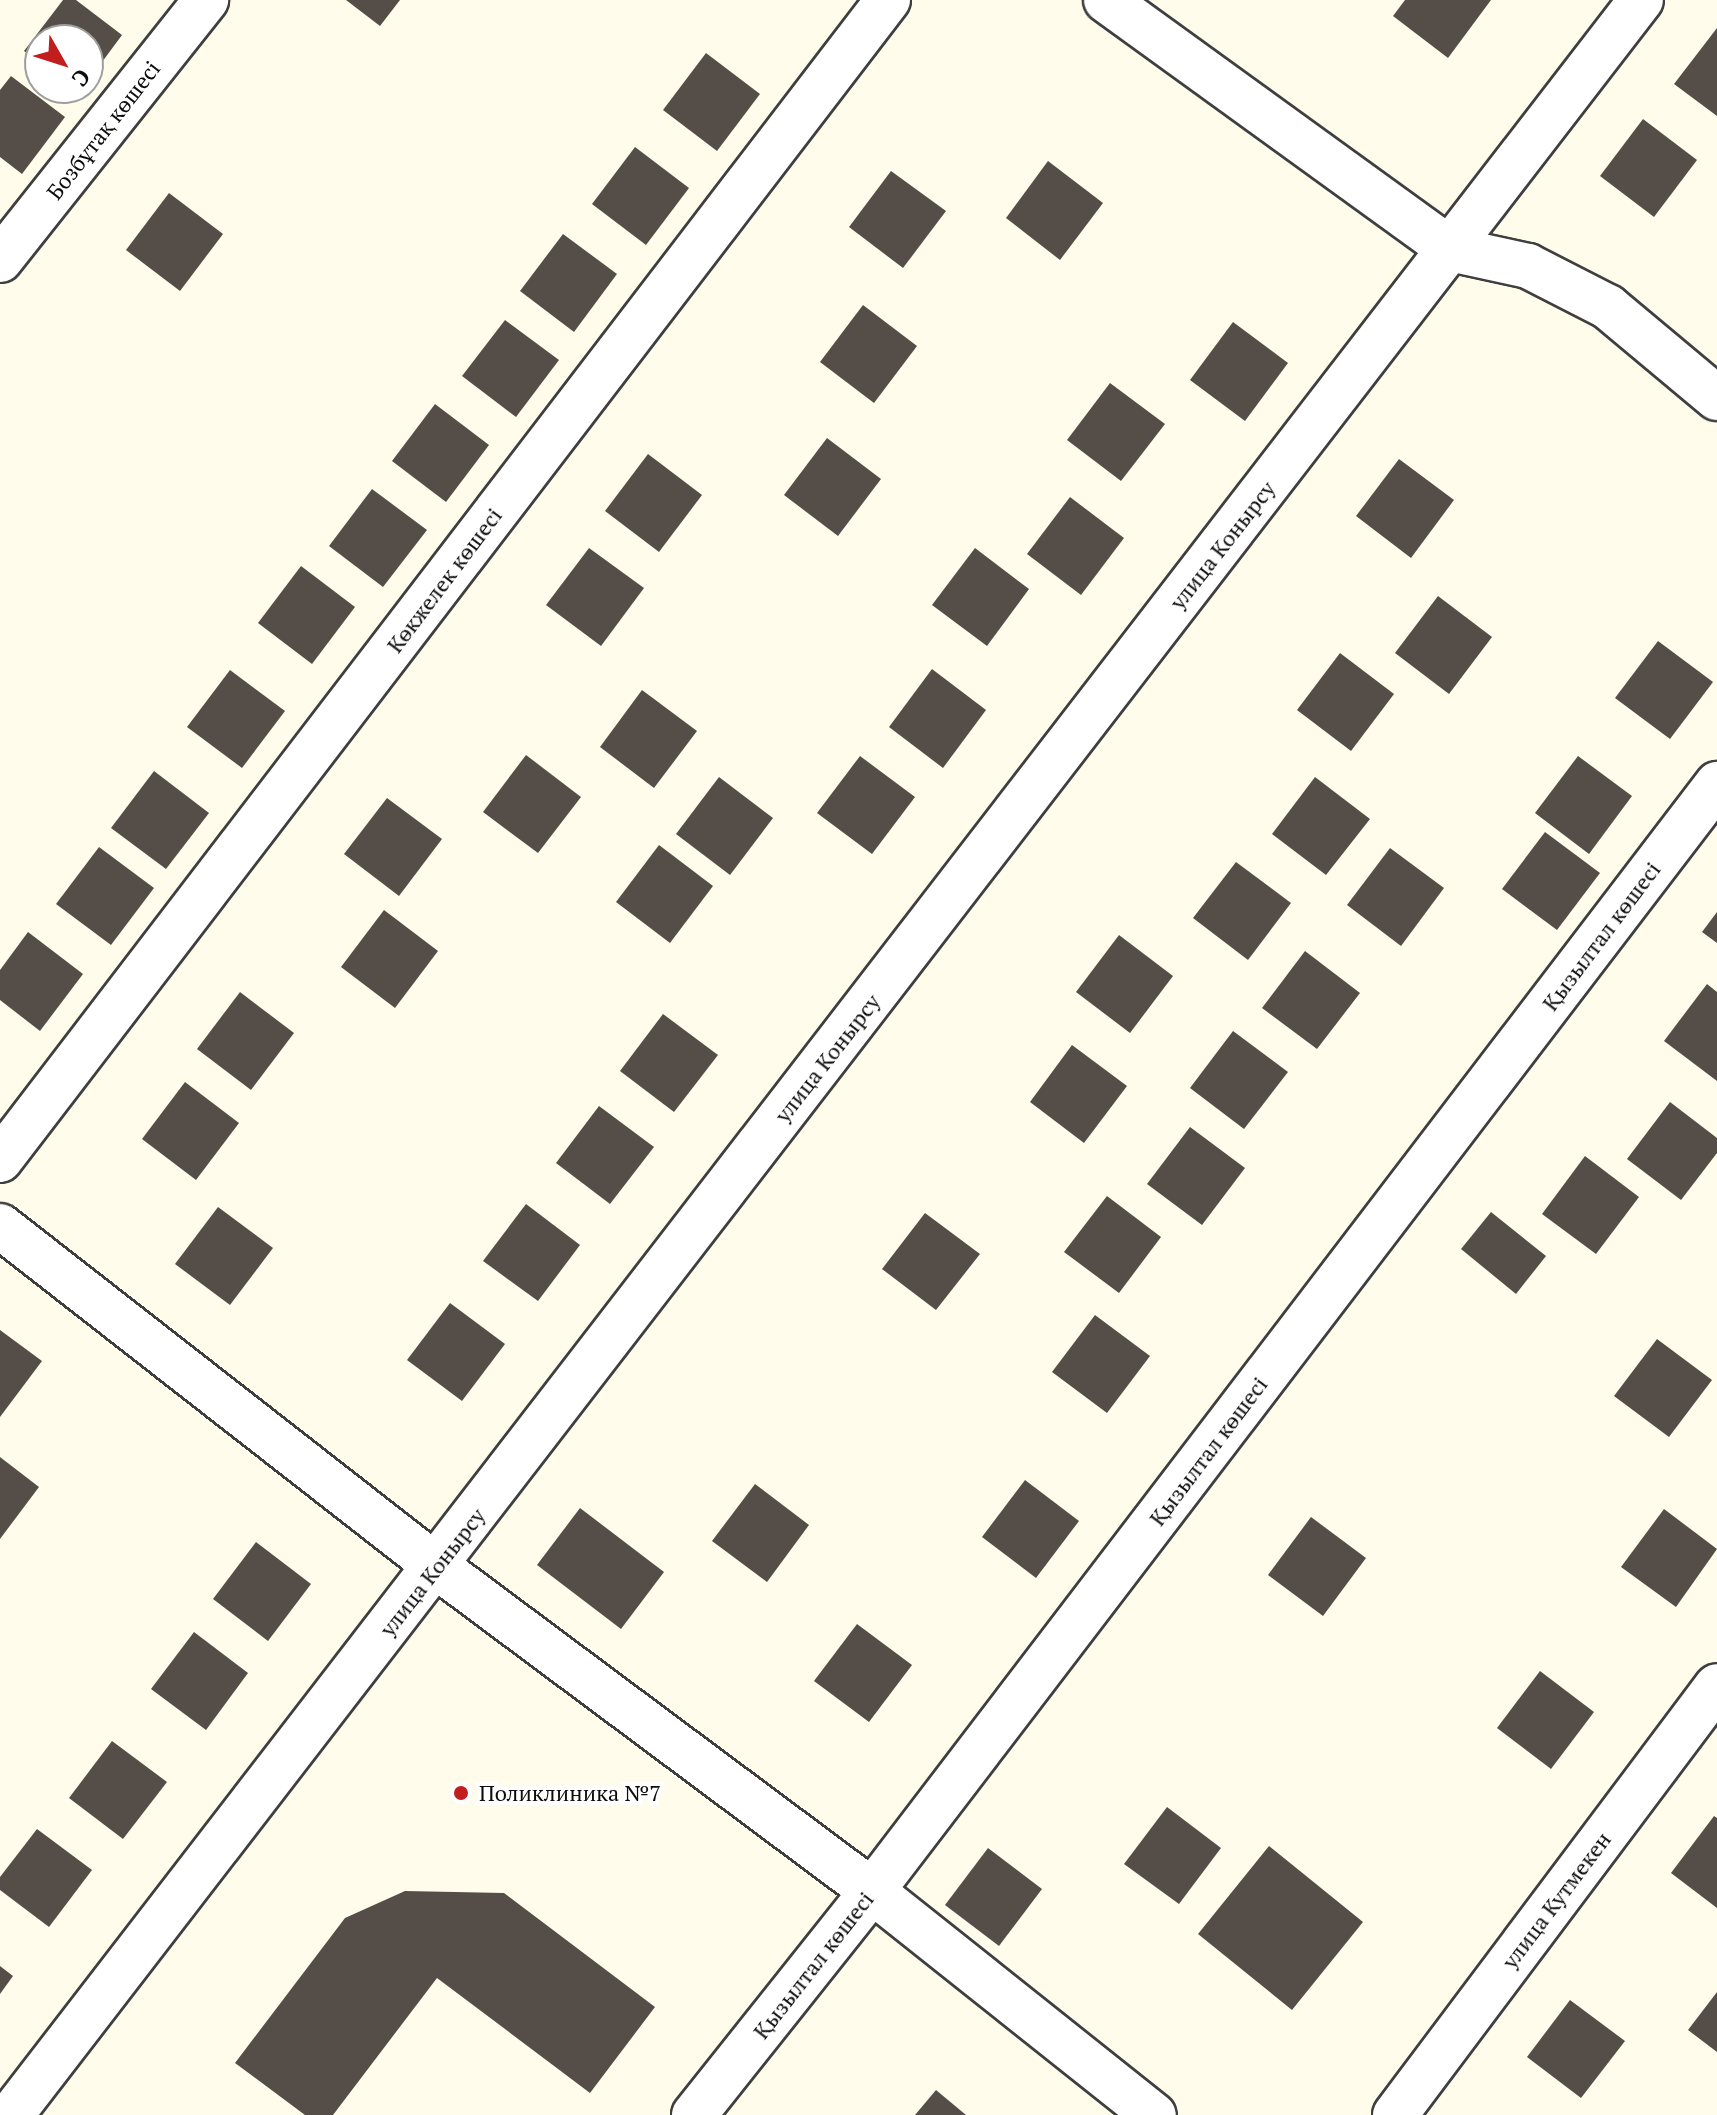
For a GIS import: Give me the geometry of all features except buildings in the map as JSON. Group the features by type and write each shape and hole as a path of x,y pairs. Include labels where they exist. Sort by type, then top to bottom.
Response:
{"street":[{"name":"Бозбұтақ көшесі","path":"0,260 206,0"},
{"name":"Көкжелек көшесі","path":"0,1160 888,0"},
{"path":"1106,0 1450,249 1528,266 1608,307 1717,398"},
{"name":"улица Конырсу","path":"11,2115 1641,0"},
{"name":"Қызылтал көшесі","path":"694,2115 872,1891 1717,784"},
{"path":"0,1226 436,1566 872,1891 1154,2115"},
{"name":"улица Кутмекен","path":"1395,2115 1717,1686"}],"place":[{"name":"Поликлиника №7","path":"461,1793"}]}
